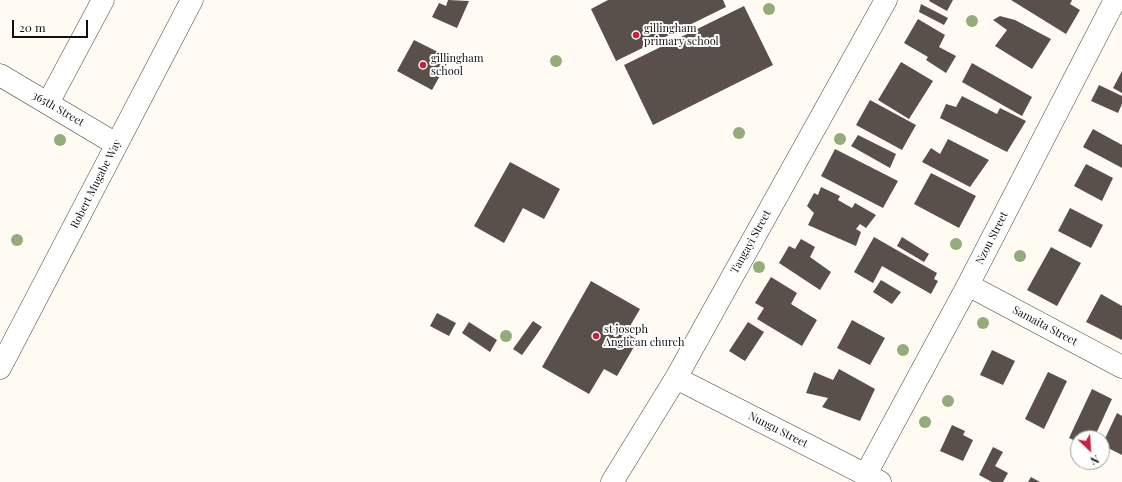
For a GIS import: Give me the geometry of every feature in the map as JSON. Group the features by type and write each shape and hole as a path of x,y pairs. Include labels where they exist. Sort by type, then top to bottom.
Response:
{"street":[{"path":"48,103 103,0"},
{"name":"Robert Mugabe Way","path":"0,368 192,0"},
{"name":"Tangayi Street","path":"612,482 676,378 886,0"},
{"name":"Nzou Street","path":"873,478 968,285 1115,0"},
{"name":"365th Street","path":"0,75 116,144"},
{"name":"Samaita Street","path":"968,285 1122,367"},
{"name":"Nungu Street","path":"676,378 873,478"}],"building":[{"name":"gillingham school","path":"448,0 469,1 457,28 432,17 439,3 446,6"},
{"name":"gillingham primary school","path":"608,0 723,0 726,7 616,61 591,9"},
{"path":"953,0 947,11 929,1"},
{"path":"1011,0 1072,0 1070,4 1080,10 1066,34"},
{"path":"921,4 948,18 944,25 919,12"},
{"path":"744,6 773,65 653,125 624,65"},
{"path":"1000,16 1015,20 1051,39 1032,69 995,46 1007,30 993,20"},
{"path":"918,19 945,35 939,47 956,56 946,73 926,60 928,57 904,43"},
{"name":"gillingham school","path":"414,40 450,58 432,90 397,71"},
{"path":"901,62 933,81 909,119 878,100"},
{"path":"972,63 1032,97 1022,116 962,82"},
{"path":"1122,71 1122,93 1113,88"},
{"path":"1099,85 1122,96 1122,104 1118,113 1091,101"},
{"path":"962,96 997,114 1000,108 1026,121 1007,152 940,118 946,104 956,107"},
{"path":"870,100 916,125 902,150 856,125"},
{"path":"1093,129 1122,145 1122,168 1083,147"},
{"path":"858,135 896,154 890,168 851,146"},
{"path":"948,139 989,160 970,187 922,162 931,148 940,154"},
{"path":"835,149 898,181 883,208 821,176"},
{"path":"510,162 560,189 544,219 523,208 504,243 474,226"},
{"path":"1086,164 1113,178 1102,201 1074,186"},
{"path":"931,173 976,196 959,228 914,204"},
{"path":"821,187 840,196 838,200 852,208 855,203 876,215 866,228 860,224 856,229 861,232 856,246 808,225 814,213 807,206 814,193 818,195"},
{"path":"1070,208 1103,225 1091,248 1058,231"},
{"path":"874,237 937,273 934,279 938,281 931,294 882,266 873,283 854,272"},
{"path":"902,237 929,254 924,262 897,246"},
{"path":"801,239 815,247 810,257 831,272 820,290 779,263 789,246 795,249"},
{"path":"1051,247 1081,263 1057,306 1027,290"},
{"path":"771,277 797,293 791,304 817,320 802,346 757,319 764,308 755,303"},
{"path":"881,280 901,292 892,304 873,292"},
{"name":"st joseph Anglican church","path":"591,281 640,309 626,333 638,340 617,376 604,369 589,394 542,367"},
{"path":"1101,294 1122,306 1122,340 1086,322"},
{"path":"437,313 456,323 449,336 430,326"},
{"path":"852,320 885,338 870,365 837,348"},
{"path":"533,321 542,327 522,355 513,349"},
{"path":"469,322 497,340 490,352 462,333"},
{"path":"748,322 764,332 745,361 729,351"},
{"path":"992,350 1015,361 1003,385 980,375"},
{"path":"839,369 875,389 860,421 822,407 828,398 806,393 814,372 833,380"},
{"path":"1048,372 1067,381 1044,429 1025,419"},
{"path":"1092,389 1112,399 1098,430 1073,430"},
{"path":"1117,413 1122,416 1122,455 1110,449 1109,430"},
{"path":"952,425 965,431 963,435 973,440 963,461 940,451"},
{"path":"993,447 1003,452 995,466 1008,473 1003,482 992,482 979,475"},
{"path":"1031,477 1040,482 1028,482"}],"place":[{"name":"gillingham primary school","path":"636,35"},
{"name":"gillingham school","path":"423,65"},
{"name":"st joseph Anglican church","path":"596,336"}]}
